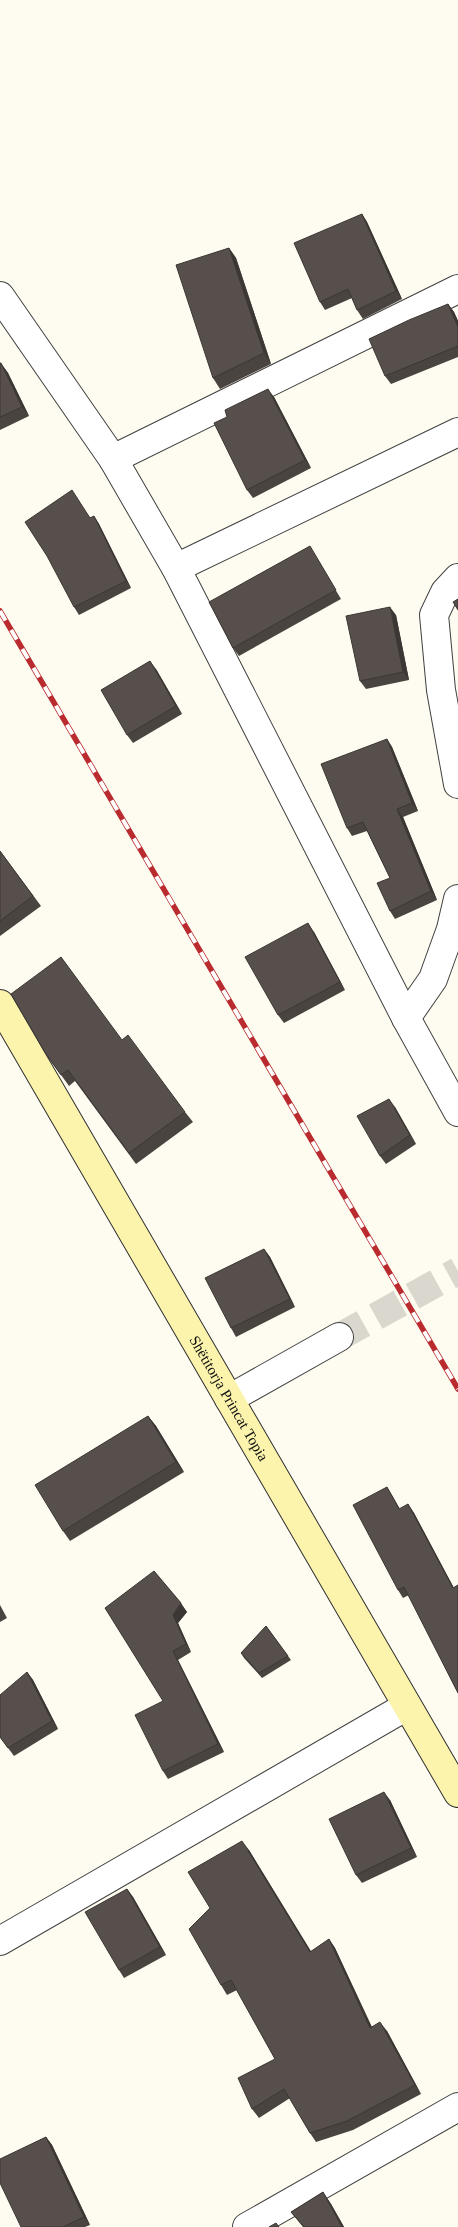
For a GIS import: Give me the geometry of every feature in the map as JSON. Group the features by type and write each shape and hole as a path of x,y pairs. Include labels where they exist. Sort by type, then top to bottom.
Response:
{"main road":[{"name":"Shëtitorja Princat Topia","path":"0,1004 458,1793"}],"street":[{"path":"113,459 458,289"},
{"path":"0,296 113,459 176,568 406,1018 458,1112"},
{"path":"176,568 458,432"},
{"path":"458,578 445,592 434,614 442,690 458,784"},
{"path":"406,1018 433,979 451,929 458,899"},
{"path":"229,1399 339,1337"},
{"path":"0,1941 407,1706"},
{"path":"247,2227 458,2107"}],"building":[{"path":"362,214 396,291 357,310 348,289 320,302 294,243"},
{"path":"229,248 264,353 213,378 176,265"},
{"path":"448,304 458,327 458,346 385,376 369,339"},
{"path":"0,363 22,407 0,417"},
{"path":"268,389 305,460 247,490 214,423 227,417 225,410"},
{"path":"72,490 90,518 94,516 126,581 74,607 47,556 25,522"},
{"path":"310,546 336,590 233,648 209,602"},
{"path":"458,599 458,610 453,602"},
{"path":"390,607 403,672 360,681 346,616"},
{"path":"150,661 176,706 127,735 101,690"},
{"path":"387,739 412,803 397,809 431,891 390,911 377,883 390,878 363,822 347,828 321,764"},
{"path":"0,851 33,896 0,921"},
{"path":"308,923 340,982 278,1015 245,957"},
{"path":"61,957 122,1040 128,1035 185,1112 129,1153 68,1070 61,1075 46,1054 11,994"},
{"path":"389,1099 410,1135 380,1156 357,1116"},
{"path":"264,1249 290,1299 231,1328 205,1278"},
{"path":"148,1416 176,1462 63,1531 35,1485"},
{"path":"387,1487 399,1509 408,1504 453,1588 458,1585 458,1693 404,1587 398,1590 353,1505"},
{"path":"154,1571 181,1603 173,1615 186,1644 173,1651 218,1744 163,1771 135,1715 163,1701 105,1608"},
{"path":"266,1626 288,1656 259,1673 241,1653"},
{"path":"27,1672 52,1721 8,1748 0,1737 0,1695"},
{"path":"384,1792 411,1848 356,1875 329,1819"},
{"path":"242,1841 310,1952 329,1939 370,2028 380,2022 415,2085 347,2121 310,2133 284,2089 252,2109 238,2078 275,2059 231,1980 221,1985 189,1929 210,1908 188,1872"},
{"path":"127,1889 160,1947 119,1970 85,1912"},
{"path":"46,2137 84,2217 63,2227 21,2227 0,2183 0,2159"},
{"path":"323,2192 342,2227 304,2227 291,2212"},
{"path":"276,2223 279,2227 269,2227"}],"tunnel":[{"path":"339,1337 458,1271"}],"railway":[{"path":"0,611 458,1389"}]}
